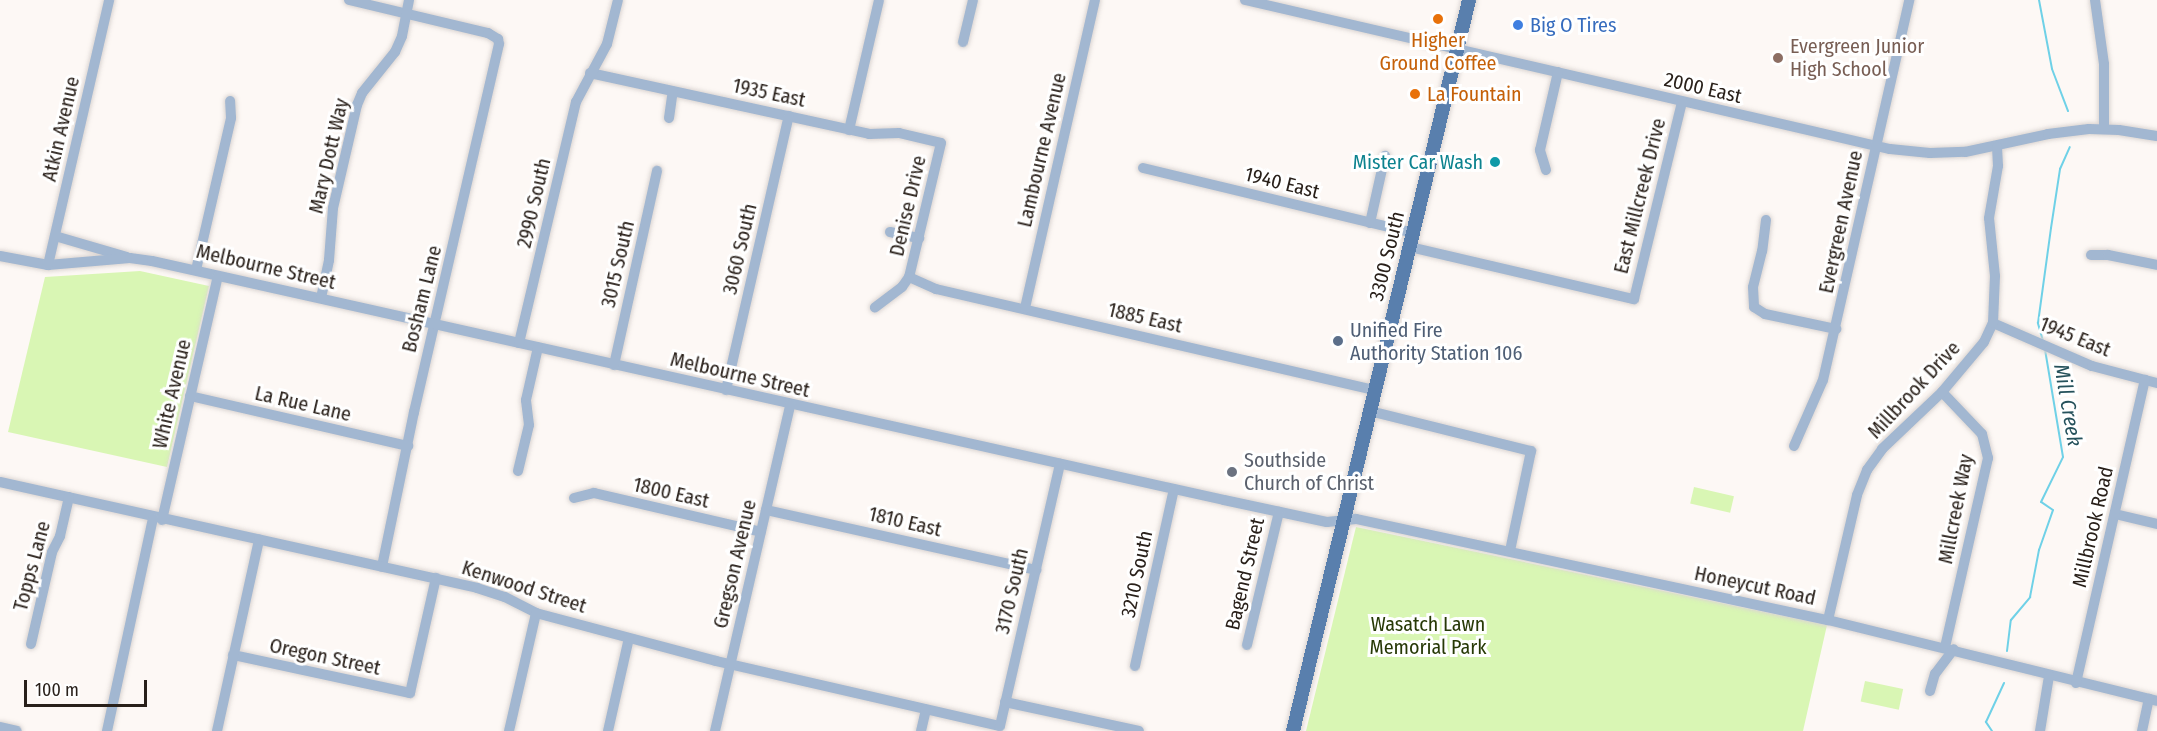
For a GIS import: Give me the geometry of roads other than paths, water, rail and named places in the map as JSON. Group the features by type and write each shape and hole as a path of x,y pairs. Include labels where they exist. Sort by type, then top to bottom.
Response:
{"main road":[{"name":"3300 South","path":"1293,731 1469,0"}],"street":[{"name":"Atkin Avenue","path":"48,265 109,0"},
{"path":"350,0 407,14"},
{"name":"Mary Dott Way","path":"321,298 329,260 333,208 357,105 362,93 395,52 409,0"},
{"name":"2990 South","path":"519,343 576,102 607,44 618,0"},
{"path":"849,130 879,0"},
{"path":"963,42 973,0"},
{"name":"Lambourne Avenue","path":"1025,308 1095,0"},
{"name":"2000 East","path":"1245,0 1267,2 1408,38 1876,146 1941,153 1997,147 2062,132 2104,129 2157,135"},
{"name":"Evergreen Avenue","path":"1794,446 1808,411 1819,393 1836,329 1909,0"},
{"path":"2095,0 2104,64 2104,129"},
{"name":"Bosham Lane","path":"382,567 434,324 499,50 498,39 488,33 407,14"},
{"path":"1546,170 1540,150 1558,72"},
{"name":"1935 East","path":"590,73 868,134 899,133 942,143"},
{"path":"669,118 673,91"},
{"path":"196,270 231,117 230,101"},
{"name":"East Millcreek Drive","path":"1410,248 1634,299 1682,102"},
{"name":"3060 South","path":"726,390 789,116"},
{"name":"Denise Drive","path":"909,277 942,143"},
{"name":"Millbrook Drive","path":"1828,620 1857,495 1867,470 1882,449 1942,392 1984,342 1993,323 1995,276 1989,218 1998,166 1997,147"},
{"path":"1370,223 1385,156"},
{"name":"1940 East","path":"1143,168 1413,233"},
{"name":"3015 South","path":"614,365 657,171"},
{"path":"1766,220 1762,251 1753,287 1754,307 1765,314 1836,329"},
{"path":"890,232 919,238"},
{"name":"Melbourne Street","path":"55,236 130,258 196,270 789,405 1278,512 1327,522 1342,520"},
{"path":"2091,255 2108,255 2157,266"},
{"name":"Melbourne Street","path":"0,256 48,265 130,258"},
{"name":"White Avenue","path":"106,731 218,276"},
{"path":"875,307 902,287 909,277"},
{"name":"1885 East","path":"909,277 936,289 1375,390"},
{"name":"1945 East","path":"1993,323 2092,366 2157,383"},
{"path":"518,471 529,425 526,400 538,347"},
{"name":"Millbrook Road","path":"2076,682 2145,380"},
{"name":"Millcreek Way","path":"1942,392 1982,434 1988,458 1949,648"},
{"name":"La Rue Lane","path":"190,396 408,446"},
{"name":"Gregson Avenue","path":"715,731 789,405"},
{"path":"1370,411 1531,452 1510,551"},
{"name":"3170 South","path":"1000,726 1060,464"},
{"name":"Kenwood Street","path":"0,482 158,519 436,578 492,592 536,614 730,664 1000,726"},
{"name":"3210 South","path":"1135,666 1174,489"},
{"name":"1800 East","path":"574,498 594,493 760,532"},
{"name":"Topps Lane","path":"31,644 53,549 60,536 69,497"},
{"name":"1810 East","path":"766,510 1036,570"},
{"name":"Bagend Street","path":"1247,645 1278,512"},
{"path":"2115,514 2157,524"},
{"name":"Honeycut Road","path":"1342,520 1356,519 1828,620 1949,648 2001,665 2153,700"},
{"path":"217,731 259,540"},
{"name":"Oregon Street","path":"233,655 410,693 436,578"},
{"path":"509,731 536,614"},
{"path":"608,731 629,638"},
{"path":"1930,691 1935,674 1949,648"},
{"path":"2040,731 2049,676"},
{"path":"2142,731 2153,700"},
{"path":"1005,702 1139,731"},
{"path":"921,731 926,710"},
{"path":"0,727 17,731"}],"waterway":[{"name":"Mill Creek","path":"2039,0 2052,69 2068,111"},
{"name":"Mill Creek","path":"2043,341 2038,323 2051,228 2060,169 2070,147"},
{"name":"Mill Creek","path":"2007,651 2011,620 2030,597 2039,550 2053,510 2041,502 2063,457 2045,349"},
{"name":"Mill Creek","path":"1992,731 1986,722 2004,683"}],"place":[{"name":"Higher Ground Coffee","path":"1438,19"},
{"name":"Big O Tires","path":"1518,25"},
{"name":"Evergreen Junior High School","path":"1778,58"},
{"name":"La Fountain","path":"1415,94"},
{"name":"Mister Car Wash","path":"1495,162"},
{"name":"Unified Fire Authority Station 106","path":"1338,341"},
{"name":"Southside Church of Christ","path":"1232,472"}],"park label":[{"name":"Wasatch Lawn Memorial Park","path":"1428,636"}]}
